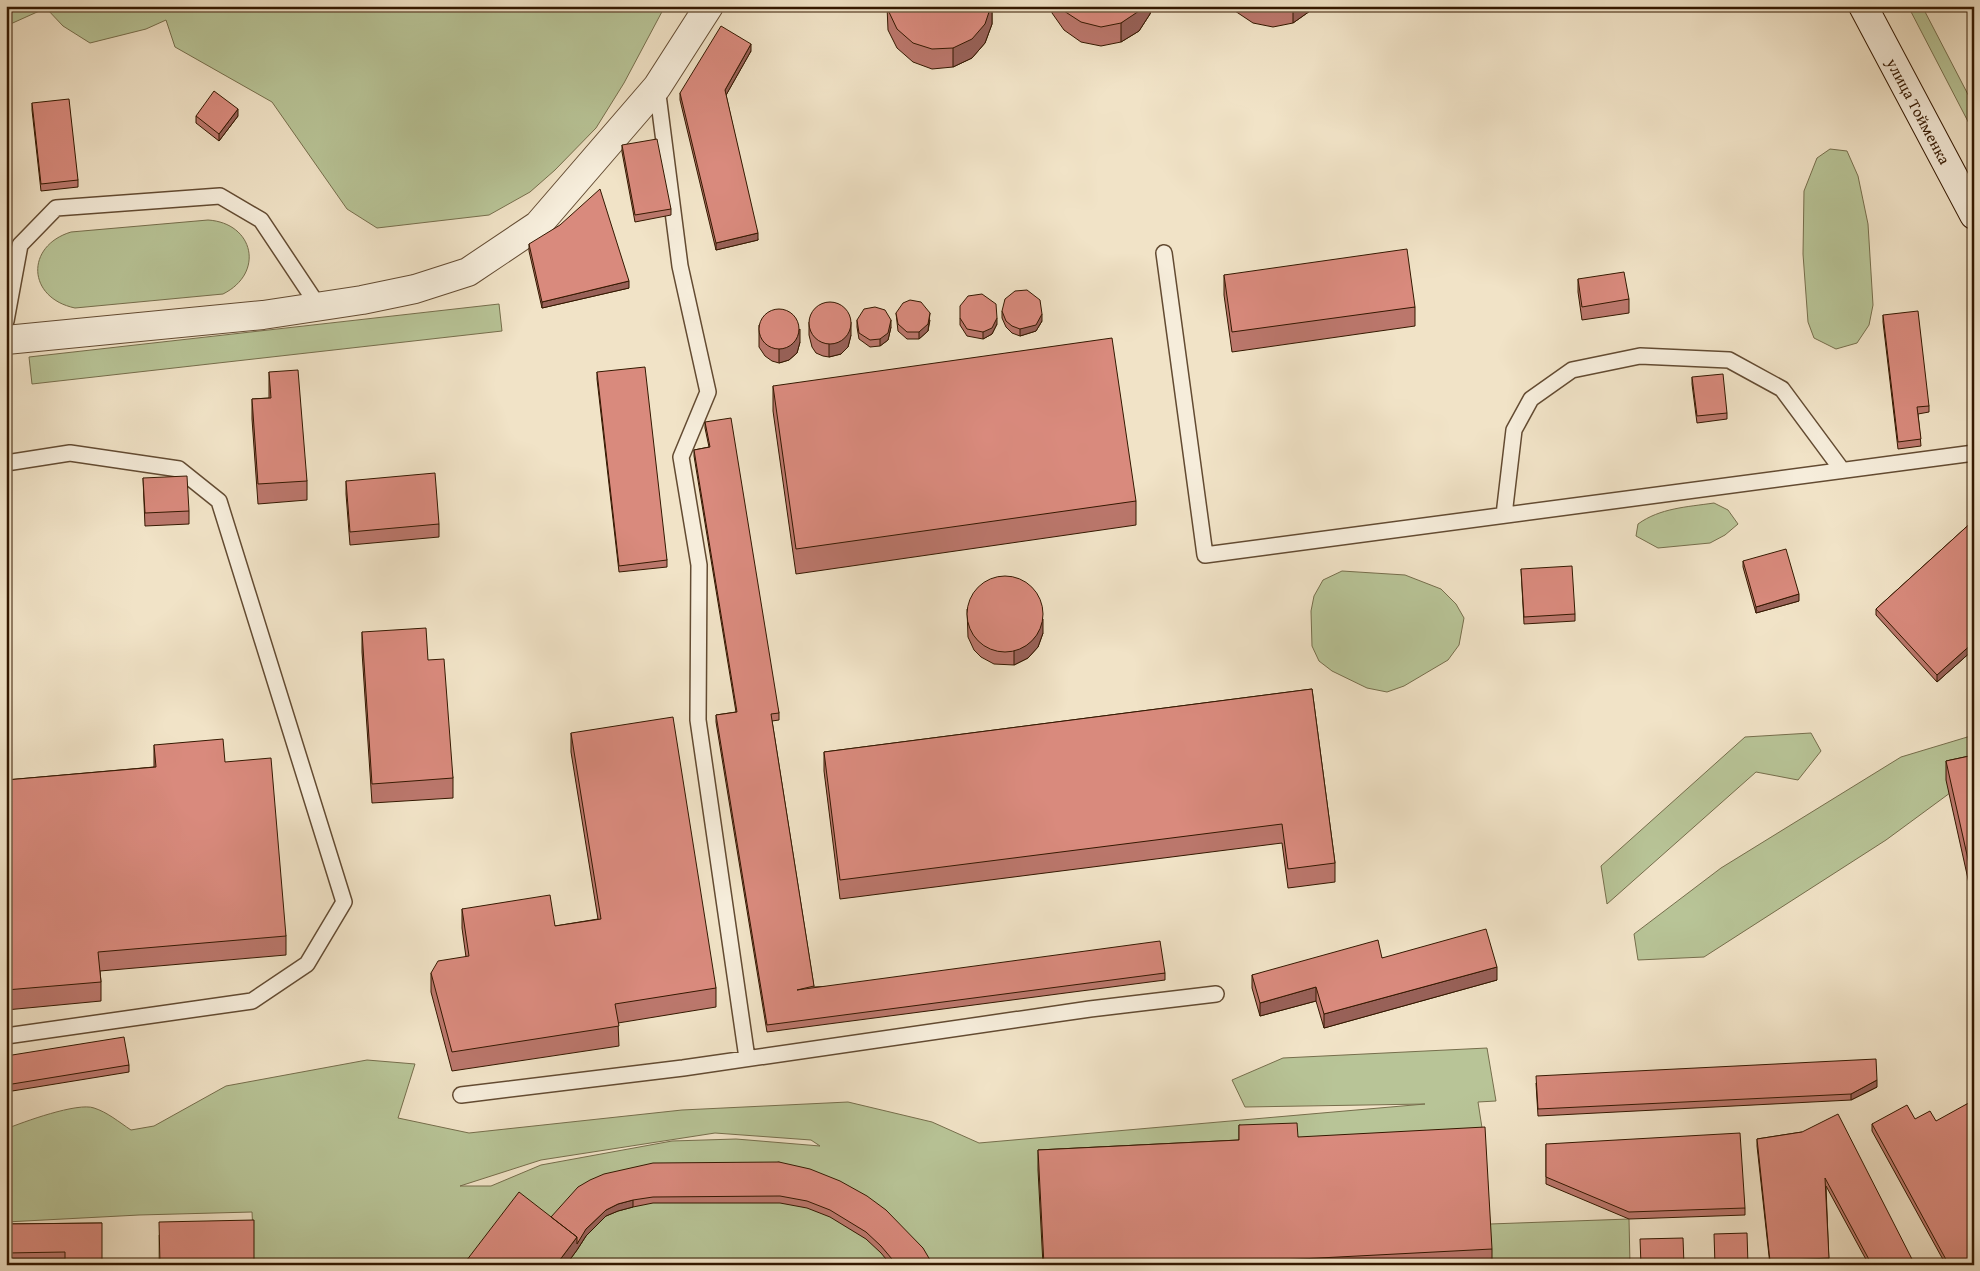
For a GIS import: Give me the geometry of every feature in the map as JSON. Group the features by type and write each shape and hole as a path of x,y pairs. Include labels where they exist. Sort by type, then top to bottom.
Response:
{"street":[{"path":"6,340 263,315 318,307 362,300 415,288 468,272 538,225 657,87 709,6"},
{"name":"улица Тойменка","path":"1863,6 1974,215"}],"lane":[{"path":"657,87 680,266 708,392 681,457 699,564 698,720 747,1058"},
{"path":"6,322 20,245 56,208 220,196 261,220 318,307"},
{"path":"1164,253 1205,555 1974,452"},
{"path":"1504,515 1514,430 1531,399 1572,370 1640,356 1729,360 1782,389 1842,470"},
{"path":"6,463 70,453 179,469 219,501 344,902 307,964 252,1001 6,1036"},
{"path":"461,1096 683,1068 1090,1009 1216,994"}],"green space":[{"path":"6,6 665,6 624,83 596,128 555,170 530,192 489,215 377,228 347,209 272,102 175,47 166,20 146,29 90,43 63,26 46,8 6,26"},
{"path":"1908,6 1922,6 1974,106 1974,133"},
{"path":"1830,149 1847,151 1858,176 1868,224 1873,305 1869,325 1857,343 1836,349 1814,338 1808,322 1803,254 1804,191 1817,158"},
{"path":"208,220 224,223 236,230 244,239 248,250 249,262 245,274 236,285 223,294 75,308 59,302 48,294 41,283 38,272 39,260 45,248 56,239 71,232"},
{"path":"499,304 502,331 32,384 29,357"},
{"path":"1714,503 1728,510 1738,524 1725,535 1710,543 1658,548 1636,536 1638,524 1655,515 1674,509"},
{"path":"1342,571 1405,575 1441,589 1456,604 1464,618 1459,645 1448,660 1404,686 1387,692 1367,688 1332,671 1319,661 1312,646 1311,611 1314,596 1323,580"},
{"path":"1811,733 1821,751 1798,780 1756,772 1607,904 1601,866 1745,737"},
{"path":"1974,735 1974,785 1954,790 1886,840 1704,957 1638,960 1634,934 1721,868 1901,757"},
{"path":"1487,1048 1496,1101 1478,1102 1485,1147 1490,1224 1629,1219 1630,1265 159,1265 159,1235 253,1233 252,1212 139,1215 6,1222 6,1129 64,1110 86,1107 104,1112 131,1130 154,1126 226,1086 367,1060 415,1064 398,1118 469,1133 682,1110 848,1102 932,1122 979,1143 1425,1104 1245,1107 1232,1080 1283,1058","holes":["715,1133 811,1140 820,1146 736,1139 672,1141 541,1165 491,1186 460,1186 541,1160"]}],"building":[{"path":"888,6 991,6 985,24 972,39 953,48 932,49 913,43 897,29"},
{"path":"1060,6 1142,6 1139,11 1121,23 1101,27 1081,22 1064,11"},
{"path":"721,26 751,44 725,90 758,233 716,243 680,93"},
{"path":"214,91 238,109 219,134 196,116"},
{"path":"69,99 78,180 41,184 32,103"},
{"path":"657,139 671,209 635,215 622,145"},
{"path":"600,189 629,281 542,302 529,244 560,225"},
{"path":"1407,249 1415,307 1232,332 1224,275"},
{"path":"1624,272 1629,299 1582,307 1578,279"},
{"path":"1027,290 1040,300 1042,314 1036,325 1020,329 1006,321 1002,311 1005,299 1015,291"},
{"path":"982,294 996,304 997,318 992,328 983,332 967,329 960,318 960,306 968,296"},
{"path":"910,300 921,302 930,313 928,324 919,332 907,332 898,324 896,313 903,303"},
{"path":"830,302 845,308 851,323 845,338 830,344 815,338 809,323 815,308"},
{"path":"875,307 885,310 891,320 888,333 880,339 870,340 859,333 857,320 864,309"},
{"path":"783,309 790,312 796,318 799,329 798,337 790,346 783,349 775,349 768,346 760,337 759,325 762,318 771,310"},
{"path":"1918,311 1929,406 1917,407 1921,439 1898,442 1883,315"},
{"path":"1112,338 1136,501 796,549 773,386"},
{"path":"645,367 667,560 619,566 597,372"},
{"path":"298,370 307,481 258,484 252,399 271,398 269,372"},
{"path":"1723,374 1727,413 1697,416 1692,377"},
{"path":"731,418 779,713 771,714 814,986 797,990 1160,941 1165,973 767,1025 716,715 737,712 694,450 710,447 705,422"},
{"path":"435,473 439,524 350,532 346,481"},
{"path":"187,476 189,511 145,513 143,478"},
{"path":"1974,520 1974,642 1937,675 1876,609"},
{"path":"1786,549 1799,594 1756,607 1743,561"},
{"path":"1572,566 1575,614 1524,617 1521,569"},
{"path":"1005,576 1020,579 1032,587 1040,599 1043,614 1040,629 1032,641 1020,649 1005,652 990,649 978,641 970,629 967,614 970,599 978,587 990,579"},
{"path":"426,628 428,660 444,659 453,778 372,784 362,632"},
{"path":"1312,689 1335,863 1288,869 1282,824 840,880 824,752"},
{"path":"673,717 716,988 615,1004 619,1026 452,1052 431,973 438,961 469,956 462,909 550,895 555,926 601,919 571,733"},
{"path":"223,739 225,762 271,758 286,936 98,952 101,982 6,990 6,780 156,767 154,745"},
{"path":"1974,755 1974,886 1946,761"},
{"path":"1486,929 1497,967 1324,1014 1316,987 1260,1003 1252,975 1378,940 1382,958"},
{"path":"124,1037 129,1065 6,1085 6,1056"},
{"path":"1876,1059 1877,1080 1851,1094 1538,1109 1536,1076"},
{"path":"1974,1100 1974,1265 1949,1265 1872,1124 1907,1105 1915,1119 1930,1111 1936,1121"},
{"path":"1838,1114 1915,1265 1872,1265 1825,1178 1829,1258 1770,1261 1757,1139 1802,1132"},
{"path":"1297,1123 1298,1137 1485,1127 1492,1249 1185,1265 1044,1265 1038,1150 1239,1140 1239,1125"},
{"path":"1740,1133 1745,1208 1629,1212 1546,1177 1546,1144"},
{"path":"779,1162 810,1169 840,1181 867,1196 886,1210 923,1248 933,1265 897,1265 866,1232 830,1210 807,1201 780,1196 653,1197 633,1200 606,1210 586,1229 577,1244 577,1237 551,1217 578,1187 604,1174 653,1163"},
{"path":"519,1192 577,1237 556,1265 463,1265"},
{"path":"254,1220 254,1265 160,1265 159,1222"},
{"path":"102,1223 102,1265 65,1265 65,1252 6,1253 6,1224"},
{"path":"1747,1233 1748,1265 1715,1265 1714,1234"},
{"path":"1683,1238 1684,1265 1641,1265 1640,1239"}]}
